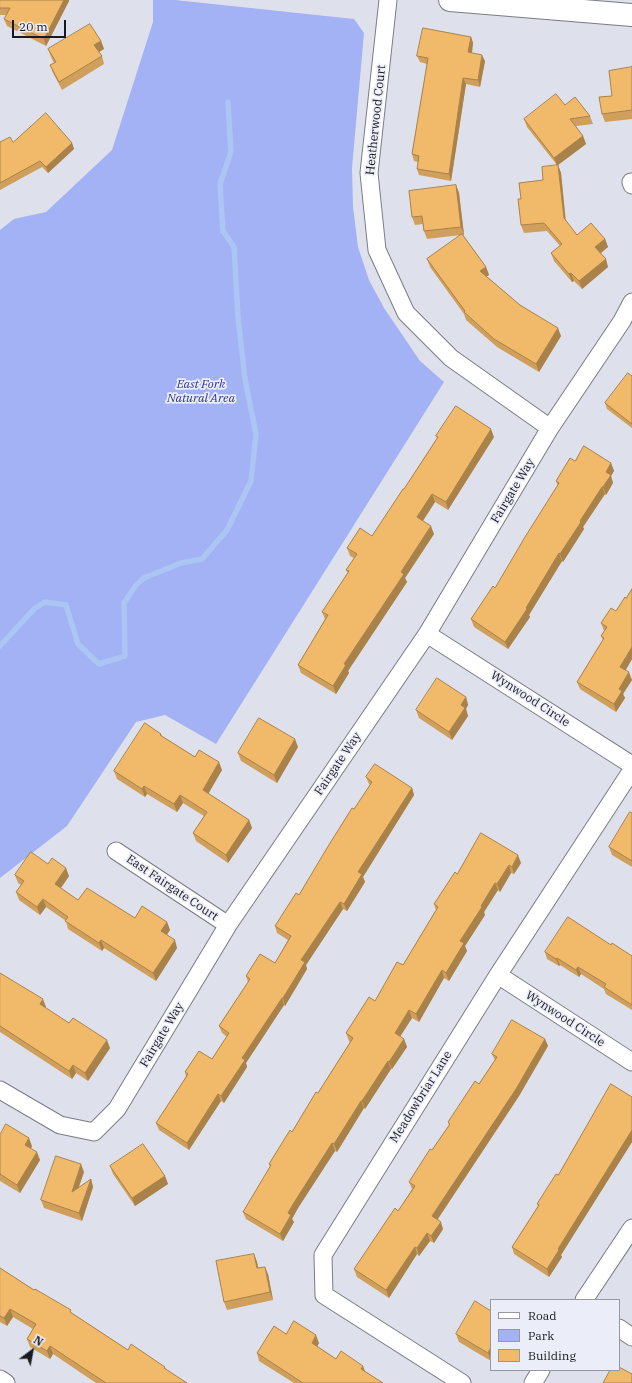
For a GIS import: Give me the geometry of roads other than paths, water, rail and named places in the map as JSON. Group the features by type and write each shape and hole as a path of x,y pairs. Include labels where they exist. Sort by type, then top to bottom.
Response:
{"street":[{"name":"Heatherwood Court","path":"388,0 369,173 377,250 406,313 451,358 550,428"},
{"path":"450,0 632,15"},
{"name":"Fairgate Way","path":"0,1090 60,1125 94,1132 117,1109 228,925 427,634 550,428 627,325 632,302"},
{"name":"Wynwood Circle","path":"427,634 632,765"},
{"name":"Meadowbriar Lane","path":"462,1383 324,1295 323,1255 498,975 632,770"},
{"name":"East Fairgate Court","path":"116,851 228,925"},
{"name":"Wynwood Circle","path":"498,975 632,1062"},
{"path":"585,1299 632,1228"},
{"path":"620,1329 632,1337"},
{"path":"532,1383 540,1371"},
{"path":"0,1379 6,1383"}],"waterway":[{"path":"0,646 35,608 45,602 66,605 78,644 99,664 125,656 124,603 136,585 144,578 181,563 202,559 227,530 251,481 256,434 245,379 238,317 234,247 223,231 220,184 231,152 228,102"}],"park label":[{"name":"East Fork Natural Area","path":"201,392"}]}
